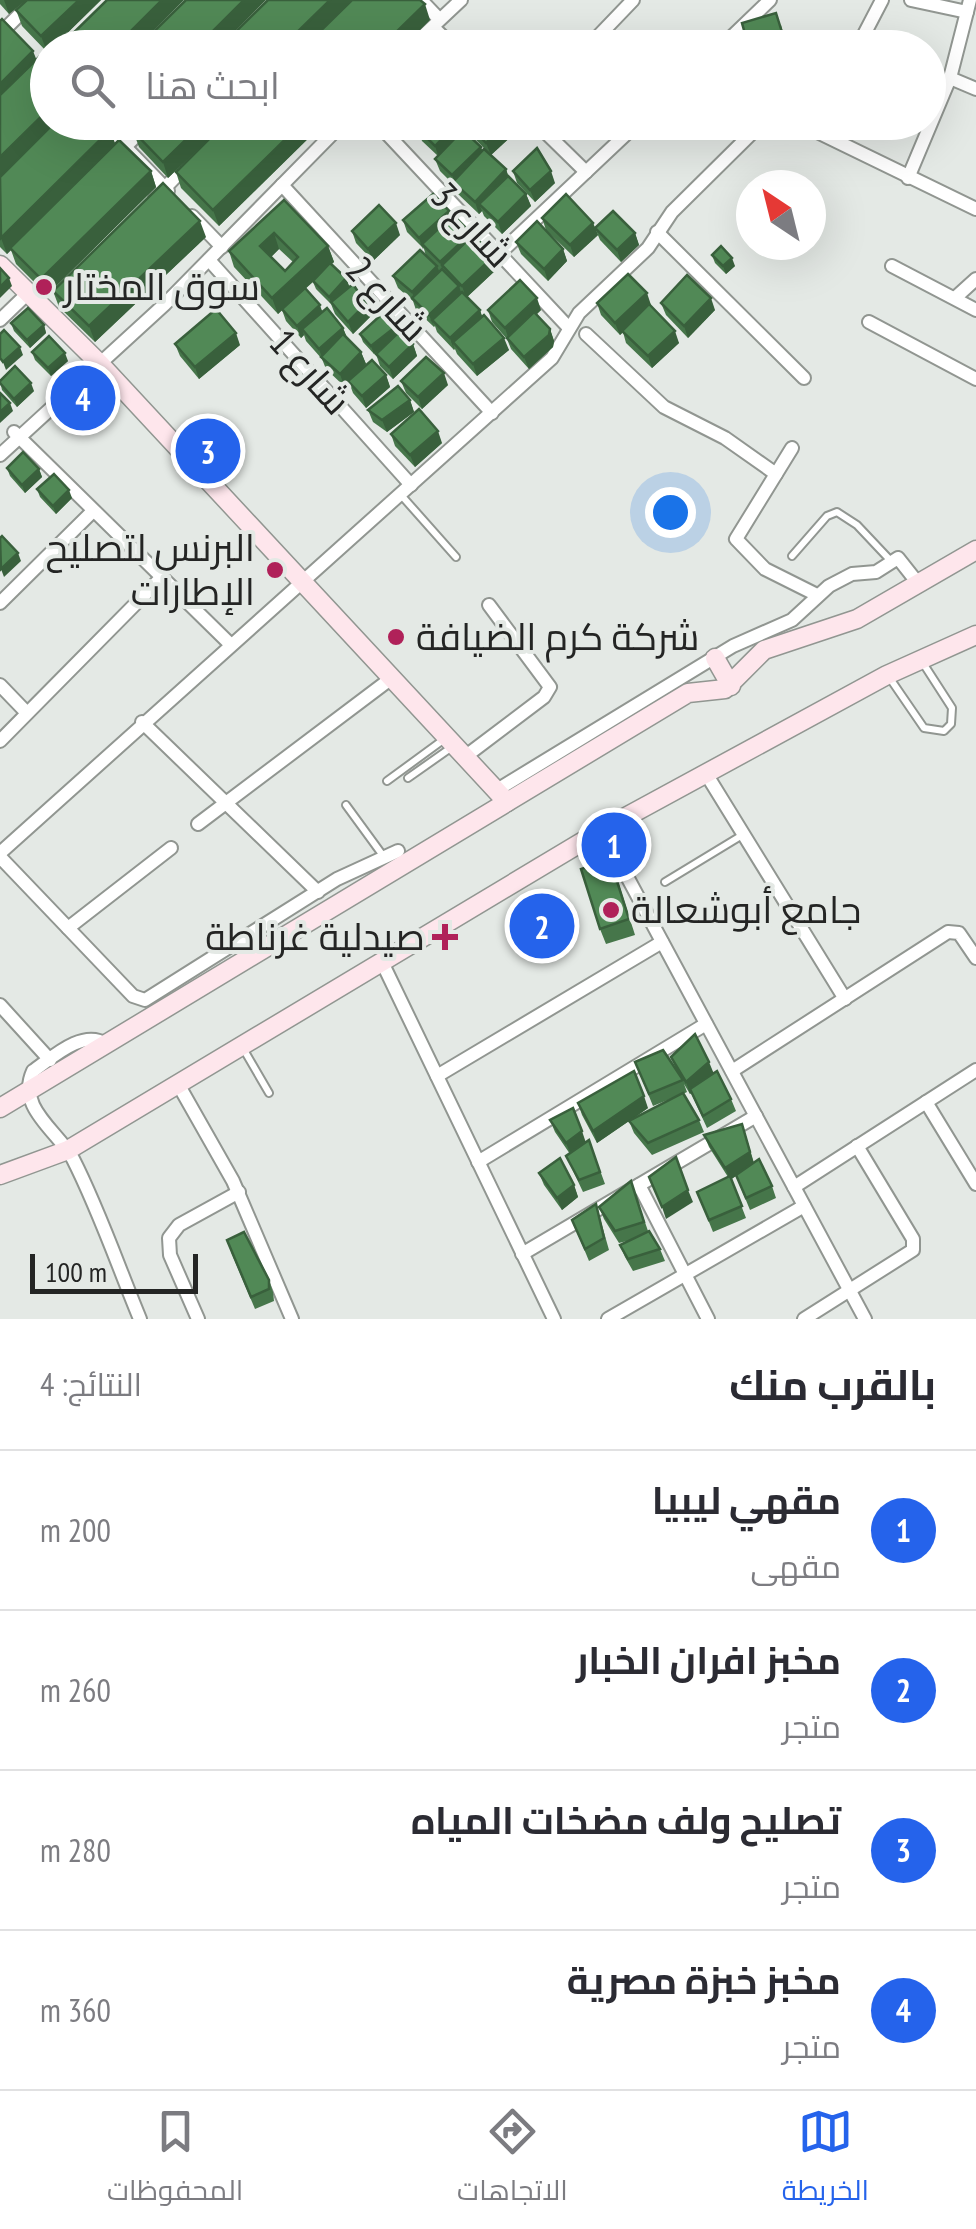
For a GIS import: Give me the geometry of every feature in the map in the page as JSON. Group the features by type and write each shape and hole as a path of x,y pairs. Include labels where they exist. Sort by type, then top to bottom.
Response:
{"street":[{"path":"20,39 2,26 34,0"},
{"path":"420,0 442,30"},
{"path":"604,30 633,0"},
{"path":"739,30 770,0"},
{"path":"866,30 882,0"},
{"path":"911,0 968,6 946,88"},
{"path":"431,30 438,24"},
{"path":"433,30 438,24"},
{"path":"950,78 976,89"},
{"path":"118,140 219,244"},
{"path":"98,174 132,140"},
{"path":"0,446 209,260 219,244 317,140"},
{"path":"97,361 326,140"},
{"name":"شارع 3","path":"393,140 568,328"},
{"path":"553,140 586,172"},
{"path":"499,254 620,140"},
{"path":"398,851 349,873 145,1000 133,996 0,855 142,722 556,353 568,328 648,248 672,212 746,140"},
{"path":"839,140 908,178 976,209"},
{"path":"908,178 924,140"},
{"path":"138,216 191,162"},
{"name":"شارع 2","path":"282,185 492,413"},
{"path":"658,232 804,378"},
{"name":"شارع 1","path":"209,260 406,489"},
{"path":"6,261 27,294 52,305 97,361 502,796"},
{"path":"892,266 976,310"},
{"path":"955,298 976,279"},
{"path":"0,320 27,294"},
{"path":"869,322 976,378"},
{"path":"586,334 664,407 724,438 776,474"},
{"path":"0,454 16,434"},
{"path":"16,434 229,644"},
{"path":"792,448 738,531 738,543 766,569 817,595"},
{"path":"0,603 93,510"},
{"path":"502,796 688,692 731,686 764,650 840,627 976,550"},
{"path":"0,1108 361,890 714,658 792,620 817,595 847,576 873,574 890,560 903,560 917,582"},
{"path":"0,741 162,577"},
{"path":"456,746 544,697 550,687 489,605"},
{"path":"0,1175 68,1150 380,960 705,772 888,675 976,635"},
{"path":"714,658 731,686"},
{"path":"198,824 393,677"},
{"path":"0,686 27,714"},
{"path":"142,722 318,892"},
{"path":"705,772 845,998"},
{"path":"602,830 865,1319"},
{"path":"68,928 171,848"},
{"path":"349,873 361,890"},
{"path":"732,1071 948,932 959,932 976,958"},
{"path":"437,1076 662,942"},
{"path":"380,960 554,1319"},
{"path":"0,1005 50,1060"},
{"path":"478,1162 706,1024"},
{"path":"106,1044 87,1037 31,1073 30,1090 42,1122 68,1150 140,1319"},
{"path":"794,1187 976,1070"},
{"path":"178,1084 239,1192 292,1319"},
{"path":"926,1102 976,1184"},
{"path":"522,1254 756,1116"},
{"path":"804,1319 909,1255 914,1245 857,1146"},
{"path":"640,1185 708,1319"},
{"path":"198,1319 170,1255 169,1238 179,1226 239,1192"},
{"path":"608,1319 804,1206"}],"lane":[{"path":"406,489 456,557"},
{"path":"792,556 827,516 837,512 856,525 890,560"},
{"path":"888,675 924,728 944,731 951,724 952,708 921,659"},
{"path":"408,778 456,746"},
{"path":"387,780 456,746"},
{"path":"346,804 384,858"},
{"path":"665,882 744,834"},
{"path":"241,1045 270,1093"}],"building":[{"path":"27,0 79,0 47,30 35,30 16,10"},
{"path":"107,0 162,0 132,30 76,30"},
{"path":"186,0 244,0 214,30 155,30"},
{"path":"268,0 330,0 299,30 237,30"},
{"path":"352,0 420,0 425,4 398,30 321,30"},
{"path":"776,13 781,30 744,30 742,23"},
{"path":"0,21 30,48 30,54 0,84"},
{"path":"30,66 30,128 0,157 0,95"},
{"path":"37,140 100,140 1,238 0,177"},
{"path":"119,140 151,171 41,279 10,248"},
{"path":"142,140 186,140 163,162"},
{"path":"208,140 285,140 213,210 176,172"},
{"path":"453,140 474,140 481,147 452,175 435,159"},
{"path":"537,148 551,171 530,190 513,171"},
{"path":"484,149 506,169 475,202 453,182"},
{"path":"508,176 526,194 498,222 479,204"},
{"path":"163,183 200,221 89,326 53,291"},
{"path":"433,194 449,211 419,238 403,220"},
{"path":"566,194 593,223 570,245 542,218"},
{"path":"284,200 328,246 272,298 229,251","holes":["274,233 298,257 285,271 260,246"]},
{"path":"379,205 396,223 368,249 352,231"},
{"path":"613,211 635,233 617,250 595,228"},
{"path":"453,215 471,233 440,262 422,244"},
{"path":"537,221 563,249 544,269 516,242"},
{"path":"473,235 494,256 462,286 442,265"},
{"path":"721,246 732,258 723,266 712,255"},
{"path":"420,250 437,266 412,292 393,276"},
{"path":"330,263 346,278 329,297 313,281"},
{"path":"0,268 9,278 0,287"},
{"path":"442,269 459,286 429,315 412,298"},
{"path":"628,274 647,293 615,323 597,303"},
{"path":"687,275 711,298 684,326 661,303"},
{"path":"520,280 537,298 505,328 488,310"},
{"path":"353,284 366,304 348,322 331,302"},
{"path":"305,288 320,305 297,326 282,309"},
{"path":"462,292 480,310 450,338 432,320"},
{"path":"649,304 675,331 648,356 622,331"},
{"path":"28,308 44,325 27,340 11,323"},
{"path":"327,308 343,328 319,349 302,329"},
{"path":"216,309 236,333 195,367 175,344"},
{"path":"534,312 550,329 549,335 524,357 507,338"},
{"path":"382,314 394,328 371,346 360,334"},
{"path":"484,315 504,338 473,364 453,342"},
{"path":"4,330 20,347 3,362 0,334"},
{"path":"400,331 413,344 389,367 376,354"},
{"path":"343,334 361,352 340,374 321,357"},
{"path":"49,336 65,353 48,368 32,352"},
{"path":"426,357 444,373 418,397 401,381"},
{"path":"372,360 386,375 362,396 348,381"},
{"path":"15,366 31,383 14,399 0,381"},
{"path":"398,386 410,400 382,420 368,410"},
{"path":"0,393 10,403 0,412"},
{"path":"419,409 438,431 410,455 391,434"},
{"path":"23,452 39,469 22,485 7,468"},
{"path":"54,474 69,490 53,506 37,489"},
{"path":"0,538 18,553 1,569"},
{"name":"جامع أبوشعالة","path":"610,859 629,919 600,929 581,869"},
{"path":"695,1034 709,1062 686,1082 671,1057"},
{"path":"663,1050 683,1080 649,1094 635,1062"},
{"path":"634,1071 644,1096 593,1131 578,1103"},
{"path":"717,1071 731,1099 703,1116 690,1089"},
{"path":"683,1093 699,1120 648,1143 629,1121"},
{"path":"573,1108 582,1131 566,1143 550,1120"},
{"path":"742,1124 750,1152 725,1168 704,1135"},
{"path":"589,1140 600,1172 579,1180 566,1156"},
{"path":"676,1157 688,1190 662,1207 649,1177"},
{"path":"560,1158 574,1185 557,1198 539,1173"},
{"path":"759,1159 772,1186 746,1198 736,1175"},
{"path":"730,1176 742,1206 709,1220 697,1192"},
{"path":"631,1181 644,1222 615,1231 599,1207"},
{"path":"596,1204 604,1238 585,1249 572,1220"},
{"path":"649,1231 660,1249 628,1259 620,1245"},
{"path":"244,1232 269,1280 269,1289 251,1297 227,1240"}],"place":[{"name":"سوق المختار","path":"44,287"},
{"name":"مخبز خبزة مصرية","path":"83,398"},
{"name":"تصليح ولف مضخات المياه","path":"208,451"},
{"name":"البرنس لتصليح الإطارات","path":"275,570"},
{"name":"شركة كرم الضيافة","path":"396,637"},
{"name":"مقهي ليبيا","path":"614,845"},
{"name":"جامع أبوشعالة","path":"611,910"},
{"name":"مخبز افران الخبار","path":"542,926"},
{"name":"صيدلية غرناطة","path":"445,937"}]}
